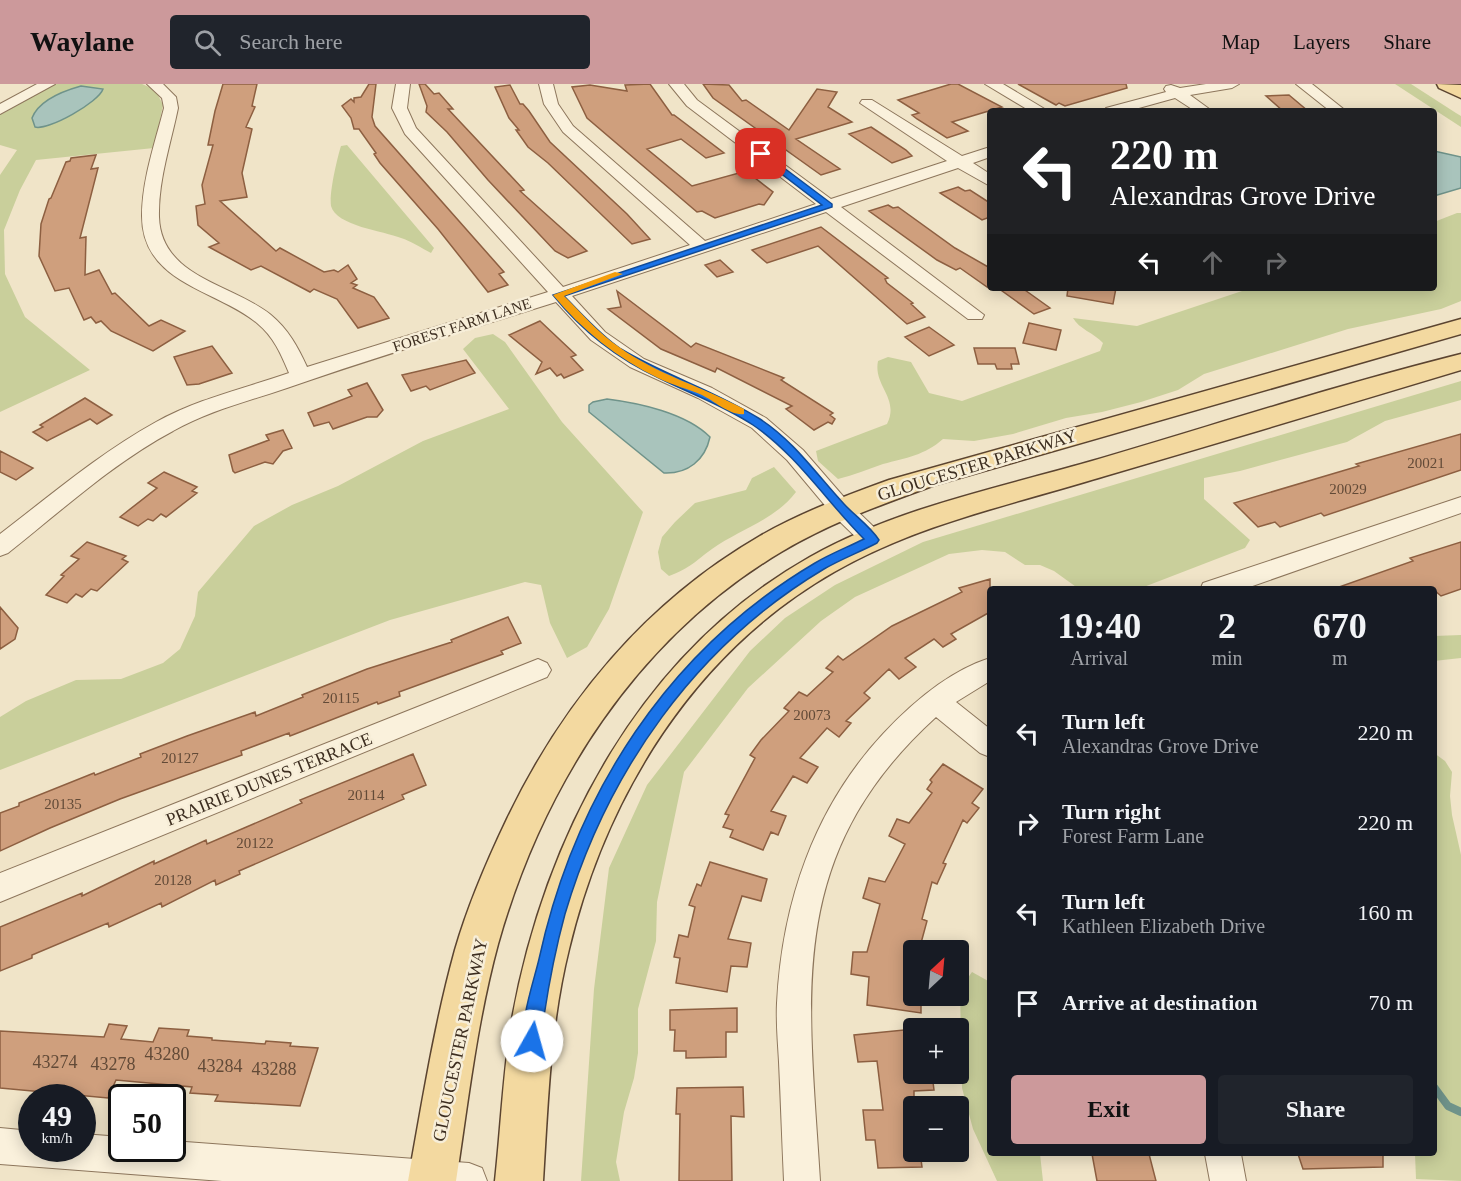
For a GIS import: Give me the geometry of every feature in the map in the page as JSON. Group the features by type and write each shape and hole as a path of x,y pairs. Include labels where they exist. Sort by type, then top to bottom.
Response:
{"main road":[{"path":"1446,84 1461,92"},
{"name":"GLOUCESTER PARKWAY","path":"432,1179 456,1042 476,948 515,839 554,762 587,711 621,669 697,595 747,559 797,529 841,509 925,478 1461,326"},
{"name":"GLOUCESTER PARKWAY","path":"519,1181 534,1018 557,915 585,838 614,777 637,738 667,697 716,645 782,591 820,566 873,540 920,521 1461,362"}],"street":[{"path":"0,110 48,84"},
{"path":"154,84 169,97 171,108 151,213 152,231 158,244 166,258 181,273 244,308 277,332 301,376"},
{"path":"403,84 399,102 400,112 410,131 598,336 616,350 662,376 715,398 759,423 795,455 841,509 873,540"},
{"path":"546,84 551,104 568,129 701,246"},
{"path":"676,84 692,103 975,315"},
{"path":"992,84 1036,108"},
{"path":"1163,84 1200,108"},
{"path":"1122,108 1177,93 1232,84"},
{"path":"1304,84 1335,108"},
{"path":"867,103 987,179"},
{"name":"FOREST FARM LANE","path":"0,547 19,535 93,474 165,426 196,412 987,153"},
{"path":"1224,586 1461,505"},
{"name":"PRAIRIE DUNES TERRACE","path":"0,888 538,670"},
{"path":"802,1181 793,998 797,956 814,874 830,837 867,772 889,744 917,717 987,670"},
{"path":"937,702 987,743"},
{"path":"0,1146 18,1148"},
{"path":"1222,1156 1228,1181"},
{"path":"96,1158 186,1171 469,1181"}],"green space":[{"path":"55,84 142,84 157,93 163,105 154,148 36,160 20,190 4,230 5,274 25,317 90,370 0,412 0,175 17,150 0,145 0,115"},
{"path":"1395,84 1411,84 1461,116 1461,127 1437,111 1437,108 1432,108"},
{"path":"347,145 434,248 431,253 405,239 351,223 335,213 331,206 334,176 341,146"},
{"path":"1461,213 1461,301 1441,309 1348,329 1204,374 1178,390 1141,402 1066,418 1013,434 974,441 943,439 915,455 838,479 818,461 816,451 887,424 890,415 889,399 877,370 878,361 888,357 911,362 929,393 962,401 1100,351 1103,343 1073,318 1137,326 1242,291 1437,291 1437,221"},
{"path":"493,334 505,342 562,422 643,512 609,609 587,647 567,658 550,623 541,585 525,582 390,620 0,770 0,717 26,701 76,680 121,679 163,663 180,649 195,616 198,592 254,526 292,505 338,486 423,441 509,409 463,349 475,338"},
{"path":"1461,381 1461,400 1385,421 1347,442 1240,471 1204,478 1204,499 1250,540 1245,548 1146,586 1075,586 1054,571 1040,565 1025,565 1005,552 982,550 949,554 855,597 821,621 748,688 684,772 657,902 656,941 638,1009 638,1053 634,1078 624,1112 616,1162 620,1181 581,1181 594,989 609,868 647,785 750,651 785,618 835,585 923,542"},
{"path":"774,467 796,492 788,502 768,517 712,549 683,570 669,576 661,569 658,552 662,537 695,503 746,490 752,478"},
{"path":"1461,635 1461,658 1437,661 1437,636"},
{"path":"1437,755 1445,761 1452,772 1450,796 1452,815 1461,855 1461,1181 1416,1179 1415,1156 1437,1156"},
{"path":"972,972 987,980 987,1156 1040,1156 1043,1181 997,1181 973,1129 969,1114 969,1096 964,1096 962,1088 962,1084 969,1084 969,1018 961,1018 960,1006 969,1006 969,976"}],"water":[{"path":"81,86 103,89 93,101 83,108 51,125 35,127 32,118 40,106 59,94"},
{"path":"1437,152 1461,157 1461,188 1437,195"},
{"path":"607,399 647,406 675,415 710,437 708,445 700,459 688,468 673,473 664,473 589,412 589,405 593,402"}],"building":[{"path":"223,84 257,84 252,106 255,107 246,127 252,129 242,173 247,197 220,201 276,251 280,248 324,272 334,270 338,272 348,265 357,279 351,283 357,285 353,288 374,297 389,318 358,328 337,299 314,289 310,292 261,266 251,270 209,247 219,243 198,225 196,206 205,204 202,185 213,145 208,145"},
{"path":"369,84 376,84 372,117 375,126 504,272 499,274 508,285 488,292 438,229 380,163 374,154 376,153 359,129 354,129 351,118 342,106 351,99 354,102 354,98 361,97"},
{"path":"419,84 425,84 434,94 439,93 453,109 448,109 524,190 520,191 587,251 568,258 555,251 426,112 427,106"},
{"path":"650,84 672,115 724,153 706,158 681,139 647,149 692,186 746,171 773,192 764,205 759,204 715,218 702,211 697,212 587,118 572,87 590,85 627,91 625,85"},
{"path":"703,84 729,85 742,101 746,100 789,130 817,89 837,92 828,107 852,122 796,139 840,169 821,175 713,98"},
{"path":"951,84 958,84 1002,107 987,108 987,112 952,122 968,131 947,138 917,119 912,115 919,113 898,100"},
{"path":"1018,84 1126,84 1127,88 1065,106 1059,103 1056,105"},
{"path":"510,85 520,104 523,104 529,111 550,142 627,214 650,239 632,244 548,163 528,147 509,118 495,87"},
{"path":"1289,95 1304,108 1280,108 1266,96"},
{"path":"871,127 912,156 892,163 849,134"},
{"path":"96,155 91,169 98,168 80,238 86,237 85,275 99,270 112,294 115,293 149,326 161,320 185,331 153,351 111,331 101,321 96,323 91,317 84,320 69,288 55,291 39,256 41,224 49,199 66,162 71,158"},
{"path":"958,187 965,191 970,190 987,201 987,218 982,220 940,193"},
{"path":"888,205 893,208 898,207 955,248 987,266 987,287 960,268 956,270 937,260 869,211"},
{"path":"821,227 888,278 885,279 887,283 913,303 911,304 925,317 907,324 818,246 767,263 752,250"},
{"path":"720,260 733,272 717,277 705,265"},
{"path":"617,291 691,347 696,343 784,378 781,380 833,413 830,415 835,419 832,424 828,422 814,430 786,409 792,406 717,368 715,372 661,349 608,309 621,307"},
{"path":"1002,291 1026,291 1050,308 1034,314"},
{"path":"1068,291 1115,291 1113,304 1067,296"},
{"path":"540,321 576,355 571,357 583,370 564,378 561,374 557,376 550,368 536,374 542,362 509,335"},
{"path":"1029,323 1061,330 1056,350 1023,343"},
{"path":"929,327 954,345 929,356 905,337"},
{"path":"212,346 232,373 199,384 187,385 174,357"},
{"path":"974,348 1015,348 1019,364 1011,364 1012,369 997,369 995,364 978,364"},
{"path":"466,360 475,373 430,390 426,386 411,391 402,375"},
{"path":"367,383 383,410 377,417 367,417 333,429 329,422 314,426 308,413 352,396 348,390"},
{"path":"85,398 112,415 97,424 90,419 47,441 33,432 43,427 40,425"},
{"path":"283,430 292,448 283,451 273,464 265,462 235,473 233,471 229,455 269,440 266,435"},
{"path":"1461,434 1461,470 1324,516 1321,513 1280,527 1275,522 1258,527 1234,503 1359,466 1356,464"},
{"path":"0,451 33,468 16,480 0,472"},
{"path":"164,472 197,487 192,491 197,493 166,517 161,514 153,521 148,519 138,526 120,517 157,488 148,483"},
{"path":"87,542 126,556 122,559 128,562 97,591 91,589 82,597 76,594 67,603 46,595 64,576 61,575 79,559 71,556"},
{"path":"1461,542 1461,589 1441,596 1437,593 1437,586 1342,586 1413,561 1410,558"},
{"path":"990,579 990,586 987,586 987,614 951,634 956,639 943,647 934,639 905,658 916,667 899,679 889,669 864,693 870,698 846,721 851,723 839,737 827,728 800,758 818,767 807,783 793,776 771,811 786,816 778,835 771,832 763,850 730,837 733,830 723,827 729,815 725,814 755,758 750,755 789,711 784,708 799,692 807,696 833,672 826,668 838,656 843,660 892,626 962,592 959,588"},
{"path":"0,607 18,628 15,639 0,649"},
{"path":"508,617 521,643 501,651 503,654 399,692 400,696 378,704 377,702 290,736 289,733 241,751 242,755 120,799 0,851 0,813 19,806 19,803 141,757 140,754 187,736 255,712 256,716 367,669 452,642 451,640"},
{"path":"413,754 426,785 402,795 404,799 239,871 240,874 216,885 215,880 162,907 161,903 109,927 108,923 0,971 0,927 82,893 82,896 154,861 154,864 206,840 207,844 302,803 300,800"},
{"path":"943,764 983,789 972,803 979,808 967,823 963,820 943,863 946,864 937,884 932,882 922,919 927,921 922,940 903,940 903,1006 921,1006 921,1013 867,1005 869,977 851,974 853,952 867,952 880,904 863,898 869,878 885,882 905,844 889,836 897,819 909,823 932,793 927,789 932,782 930,780"},
{"path":"710,862 767,879 761,901 742,896 728,939 751,943 747,967 731,966 727,992 676,983 680,958 674,957 679,935 688,937 695,907 689,905 697,884 701,886"},
{"path":"737,1008 737,1032 726,1032 726,1057 686,1058 686,1051 674,1051 675,1030 670,1030 670,1010"},
{"path":"109,1024 127,1026 121,1039 153,1042 159,1028 189,1030 187,1036 212,1038 212,1040 265,1044 266,1041 318,1048 300,1106 215,1101 218,1095 190,1093 192,1087 186,1086 186,1084 116,1080 114,1084 108,1084 108,1098 96,1097 96,1084 18,1084 18,1090 0,1088 0,1031 104,1037"},
{"path":"903,1030 903,1084 933,1084 934,1090 914,1091 914,1096 903,1096 903,1162 921,1162 922,1167 878,1168 875,1140 866,1140 863,1110 883,1110 877,1061 858,1062 854,1035"},
{"path":"743,1087 744,1117 731,1116 732,1181 679,1181 680,1114 676,1114 677,1088"},
{"path":"1092,1156 1150,1156 1156,1181 1097,1181"},
{"path":"1299,1156 1383,1156 1383,1167 1303,1169"}],"waterway":[{"path":"1437,1091 1448,1106 1461,1112"}],"slow traffic":[{"path":"618,274 558,295 598,336 616,350 662,376 705,393 740,411"}],"route":[{"path":"532,1041 534,1018 557,915 585,838 614,777 637,738 667,697 716,645 757,609 820,566 873,540 841,509 795,455 759,423 720,400 662,376 616,350 598,336 558,295 701,246 829,206 761,154"}]}
